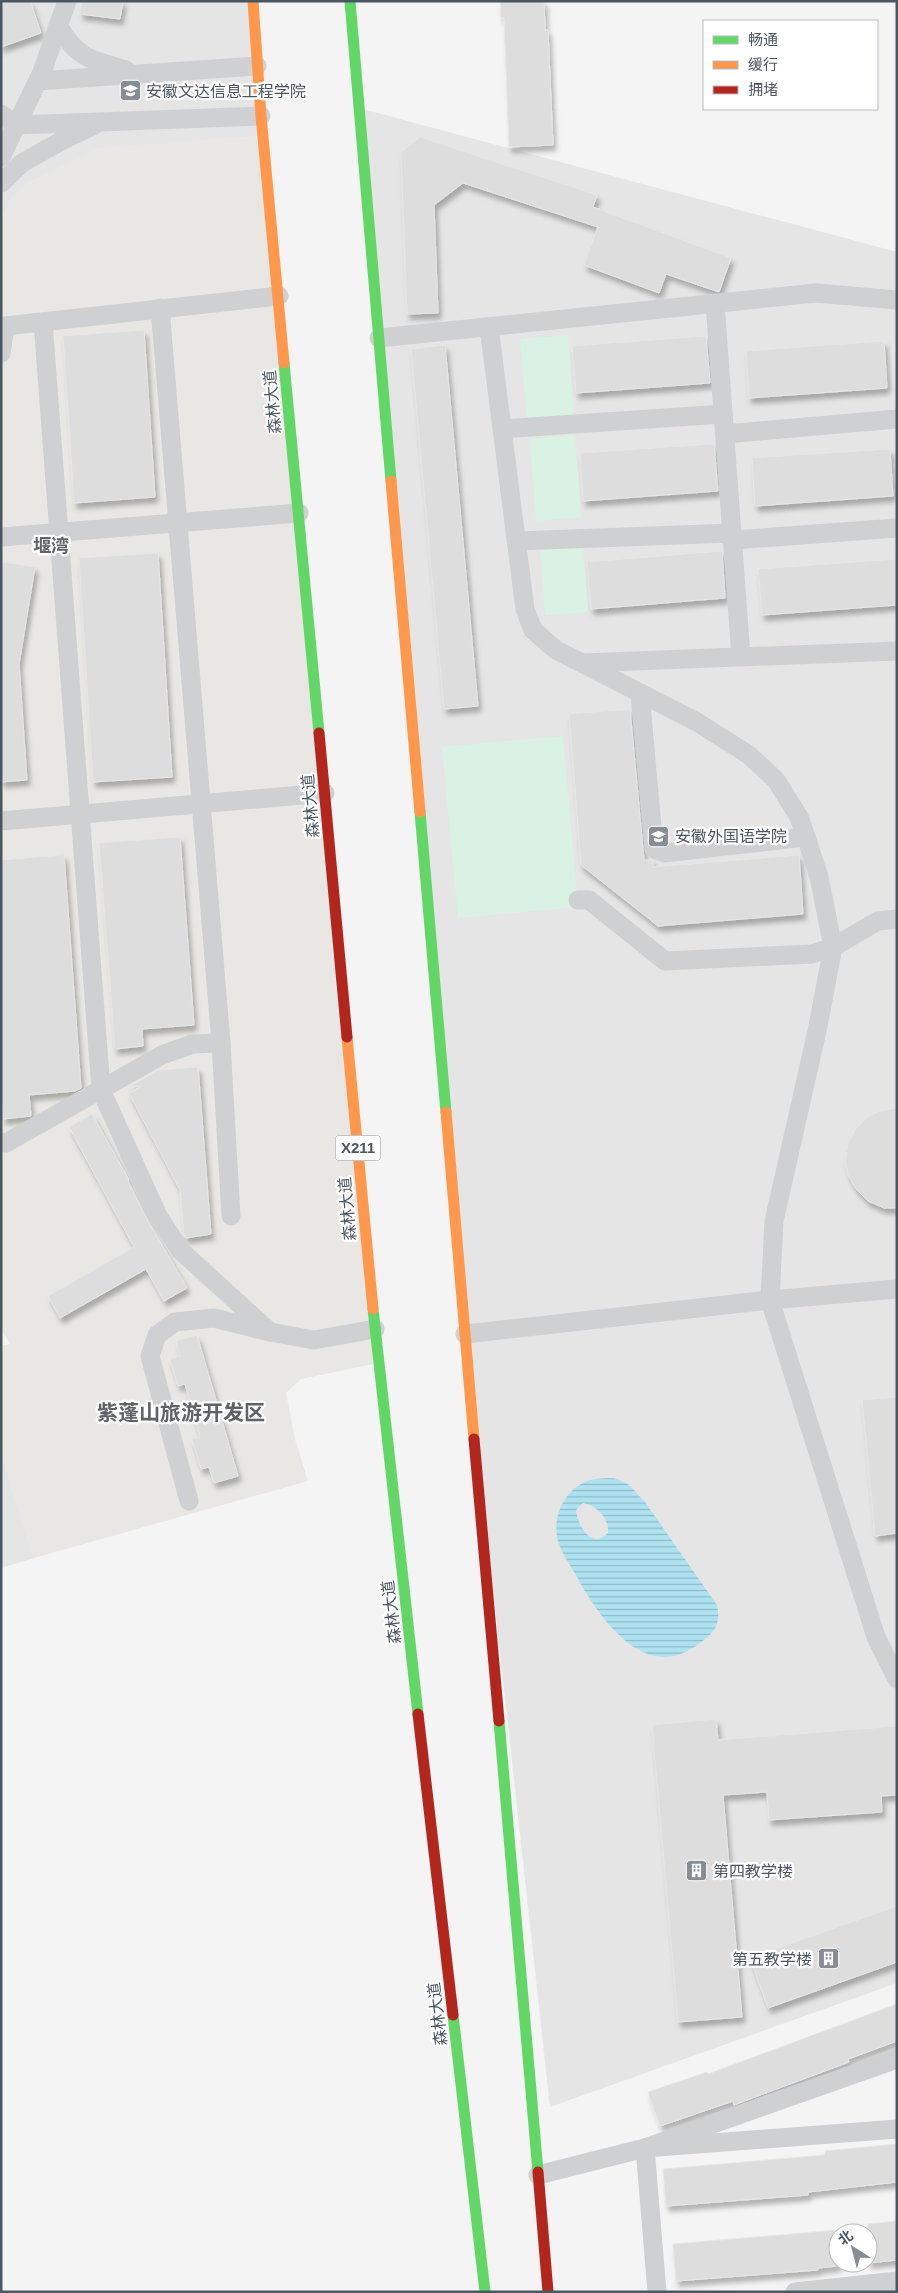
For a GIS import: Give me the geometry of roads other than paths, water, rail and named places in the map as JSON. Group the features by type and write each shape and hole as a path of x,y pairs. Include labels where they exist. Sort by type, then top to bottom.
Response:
{"main road":[{"name":"森林大道","path":"252,1 375,1329 485,2292"},
{"path":"350,1 548,2292"}],"street":[{"path":"1,157 38,81 67,1"},
{"path":"58,26 68,43 89,60 142,74"},
{"path":"38,81 257,66"},
{"path":"1,114 16,125 262,116"},
{"path":"1,183 22,163 63,140 103,122"},
{"path":"379,338 816,293 897,300"},
{"path":"1,353 5,326 278,296"},
{"path":"715,303 741,657"},
{"path":"160,308 221,1043 231,1216"},
{"path":"43,322 101,1090 158,1216 181,1251 270,1332"},
{"path":"489,327 525,609 533,630 556,650 697,722 749,755 776,780 799,817 819,876 833,947 817,1031 774,1221 770,1300 876,1637 897,1679"},
{"path":"502,429 723,414"},
{"path":"725,434 897,419"},
{"path":"1,537 299,513"},
{"path":"516,541 732,537 897,528"},
{"path":"581,663 897,651"},
{"path":"640,694 654,849 664,853 806,837"},
{"path":"1,821 325,793"},
{"path":"578,900 589,900 665,961 812,954 833,947 878,922 897,919"},
{"path":"1,1142 6,1143 162,1055 192,1044 221,1043"},
{"path":"465,1334 770,1300 897,1289"},
{"path":"189,1501 150,1356 157,1334 175,1322 214,1318 270,1332 314,1340 375,1329"},
{"path":"538,2175 645,2148 897,2060"},
{"path":"645,2148 897,2129"},
{"path":"645,2148 657,2292"},
{"path":"795,2292 897,2281"}],"water":[{"path":"614,1478 628,1484 645,1502 717,1605 718,1617 716,1627 710,1635 684,1653 667,1657 655,1656 631,1645 619,1635 591,1600 559,1544 557,1534 558,1514 567,1496 582,1483 594,1479","holes":["583,1503 597,1510 606,1522 608,1533 602,1538 591,1538 583,1529 577,1517 576,1510"]}],"place":[{"name":"安徽文达信息工程学院","path":"130,91"},
{"name":"安徽外国语学院","path":"659,836"},
{"name":"第四教学楼","path":"697,1871"},
{"name":"第五教学楼","path":"828,1959"}],"district":[{"name":"堰湾","path":"51,546"},
{"name":"紫蓬山旅游开发区","path":"181,1413"}]}
